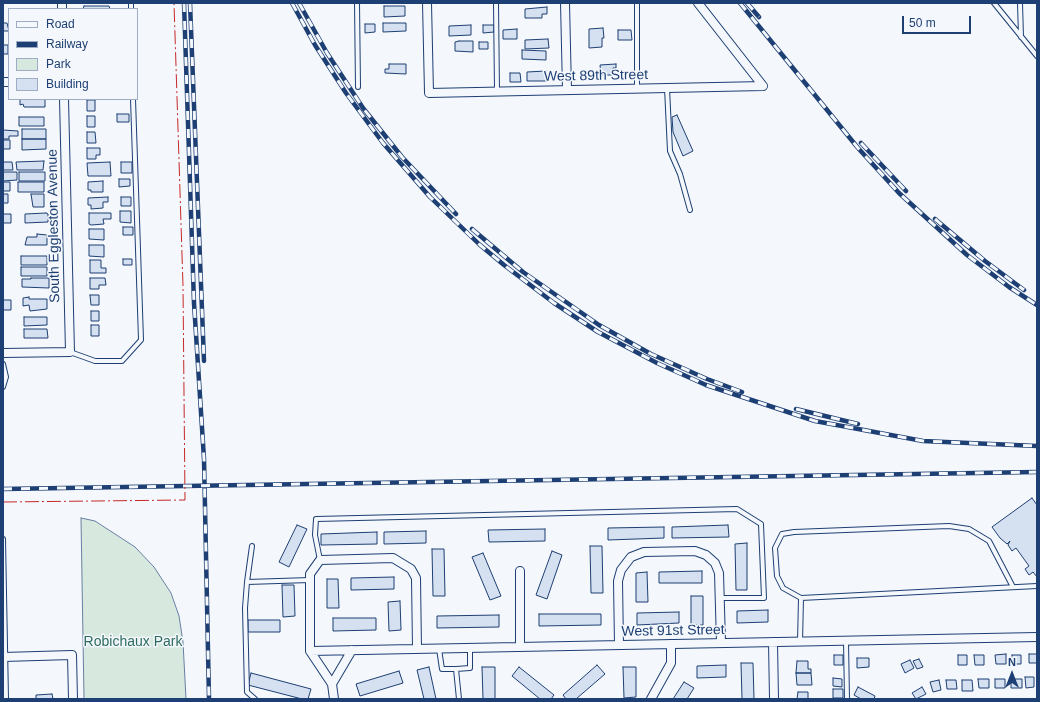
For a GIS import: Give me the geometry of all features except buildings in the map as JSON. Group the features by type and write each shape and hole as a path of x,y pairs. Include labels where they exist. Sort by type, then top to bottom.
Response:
{"street":[{"name":"West 89th Street","path":"427,3 429,93 764,86 698,3"},
{"path":"565,3 567,90"},
{"name":"South Eggleston Avenue","path":"64,100 70,352"},
{"path":"3,353 70,352"},
{"path":"619,645 618,581 621,570 631,557 644,552 695,551 706,555 714,563 719,573 721,643"},
{"path":"334,699 332,684 310,651 310,577 320,560 393,558 411,569 416,578 417,649"},
{"path":"520,570 520,647"},
{"name":"West 91st Street","path":"310,651 1037,637"},
{"path":"773,642 774,699"},
{"path":"651,699 671,663 671,644"},
{"path":"332,684 352,650"},
{"path":"4,657 72,656 73,699"}],"lane":[{"path":"357,3 358,87"},
{"path":"496,3 497,92"},
{"path":"637,3 637,89"},
{"path":"994,3 1037,56"},
{"path":"1020,3 1021,36"},
{"path":"667,88 670,151 680,174 690,210"},
{"path":"70,352 95,361 122,361 141,340 134,100"},
{"path":"3,364 6,377 3,387"},
{"path":"320,560 315,535 316,519 737,509 761,524 764,598 720,598"},
{"path":"1013,587 989,541 969,529 948,526 794,532 782,534 775,548 777,576 783,588 802,598 1037,586"},
{"path":"3,539 4,657 6,699"},
{"path":"252,546 246,582 246,692 255,699"},
{"path":"246,582 310,577"},
{"path":"800,642 802,598"},
{"path":"846,641 848,699"},
{"path":"439,649 442,669 456,669 470,668 470,648"},
{"path":"456,669 459,699"}],"green space":[{"name":"Robichaux Park","path":"81,518 95,521 135,547 154,567 171,593 179,616 183,642 186,699 84,699"}],"railway":[{"path":"184,3 194,303 204,459 209,699"},
{"path":"190,3 204,361"},
{"path":"292,3 315,45 346,93 383,143 430,197 480,245 504,265 554,303 598,332 657,363 706,385 815,421 923,441 1037,446"},
{"path":"299,3 327,53 363,108 402,157 456,214"},
{"path":"740,3 858,148 899,193 967,255 1009,287 1037,305"},
{"path":"747,3 759,17"},
{"path":"861,143 906,191"},
{"path":"935,219 985,261 1024,290"},
{"path":"472,229 523,272 599,325 651,354 707,379 742,392"},
{"path":"796,409 858,424"},
{"path":"3,489 1037,472"}],"power":[{"path":"3,502 185,500 183,286 174,3"}]}
